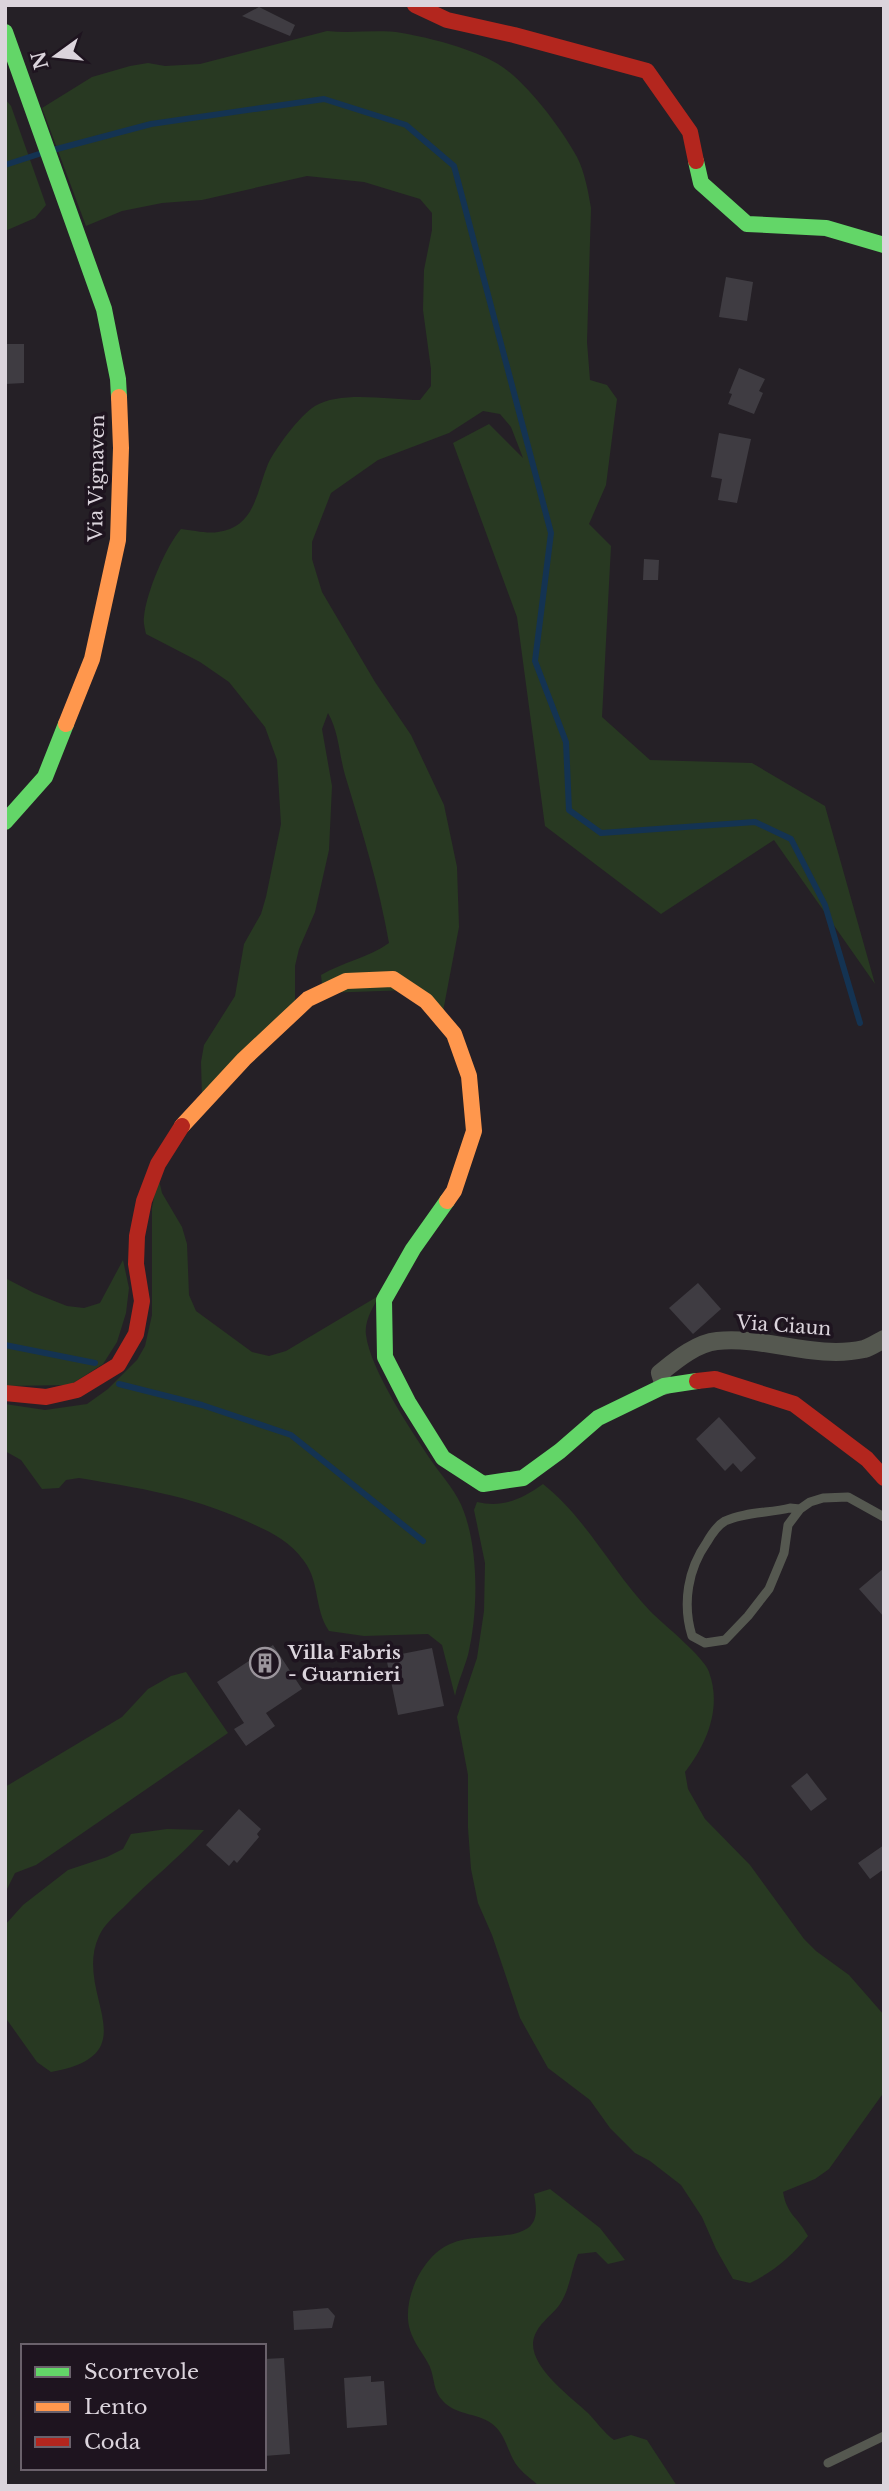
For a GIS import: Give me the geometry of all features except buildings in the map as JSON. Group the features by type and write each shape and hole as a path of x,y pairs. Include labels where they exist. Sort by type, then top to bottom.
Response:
{"street":[{"path":"415,5 447,20 647,71 690,132 701,183 747,223 825,228 884,245"},
{"name":"Via Vignaven","path":"5,32 104,309 117,379 121,448 118,540 92,659 45,777 5,822"},
{"path":"5,1394 46,1397 77,1390 118,1365 136,1334 142,1301 136,1265 137,1236 144,1201 158,1164 185,1122 244,1059 308,999 346,981 393,979 426,1001 454,1034 469,1076 474,1131 454,1191 413,1249 384,1300 385,1357 408,1402 443,1458 483,1484 523,1478 598,1418 664,1386 715,1379 794,1404 867,1459 884,1478"},
{"name":"Via Ciaun","path":"664,1386 660,1373 681,1356 714,1341 775,1343 821,1352 865,1348 884,1339"}],"lane":[{"path":"800,1509 790,1508 723,1522 711,1536 695,1559 686,1600 687,1621 692,1636 705,1643 725,1640 748,1616 769,1589 784,1553 788,1525 800,1509 810,1502 823,1498 848,1497 884,1517"},
{"path":"828,2463 884,2436"}],"green space":[{"path":"327,31 402,33 452,45 498,64 531,93 577,157 591,208 587,342 590,380 607,385 617,399 606,485 589,524 611,546 602,717 650,760 752,763 825,806 875,984 774,840 661,914 545,826 517,617 453,443 489,424 523,458 511,427 500,414 483,411 449,433 378,460 331,493 312,542 312,559 322,592 375,682 411,735 444,805 457,867 459,927 441,1022 410,990 323,993 321,975 389,943 364,837 328,713 322,729 332,786 329,850 315,912 299,949 295,966 295,1012 202,1097 201,1062 204,1045 235,996 244,944 261,914 266,897 281,824 277,760 265,727 229,682 200,662 146,634 146,607 163,558 181,529 218,532 240,523 257,497 271,458 288,433 309,410 338,398 420,400 431,386 423,310 424,270 432,230 432,213 420,199 364,182 307,176 202,200 162,203 122,211 86,226 42,108 92,77 130,66 148,63 165,66 200,64"},
{"path":"5,99 11,106 46,205 35,218 5,231"},
{"path":"158,1176 162,1193 182,1227 187,1244 189,1295 196,1311 252,1352 269,1356 286,1351 380,1295 366,1325 369,1349 375,1365 404,1419 458,1498 469,1528 474,1564 474,1621 468,1655 455,1696 442,1645 428,1634 364,1636 329,1631 321,1614 309,1569 291,1547 269,1532 203,1504 143,1489 79,1478 66,1480 59,1488 42,1489 21,1460 5,1451 5,1404 45,1410 87,1404 108,1389 137,1360 145,1346 152,1315 152,1208"},
{"path":"123,1260 129,1288 126,1313 117,1342 103,1364 70,1385 5,1386 5,1278 67,1306 84,1308 100,1303"},
{"path":"543,1484 573,1513 650,1611 692,1650 709,1672 714,1699 710,1725 700,1750 685,1772 688,1789 705,1819 750,1865 804,1939 849,1975 884,2015 884,2092 829,2169 815,2179 783,2192 790,2211 808,2236 782,2263 750,2283 733,2279 702,2217 681,2185 635,2153 610,2128 590,2100 548,2068 520,2018 492,1935 478,1903 471,1869 468,1775 457,1717 477,1658 484,1611 485,1563 474,1510 477,1502 495,1504 512,1501"},
{"path":"186,1672 228,1733 36,1865 15,1873 5,1893 5,1787 122,1717 148,1689 171,1676"},
{"path":"167,1829 204,1830 106,1924 99,1936 93,1958 94,1979 103,2019 103,2036 97,2051 81,2063 51,2072 37,2062 5,2017 5,1925 23,1905 68,1870 123,1849 131,1834"},
{"path":"550,2189 600,2228 625,2260 608,2264 596,2252 578,2254 563,2298 534,2337 534,2353 554,2382 614,2440 631,2435 647,2440 677,2486 539,2486 519,2468 504,2438 491,2423 448,2406 440,2397 430,2367 412,2335 408,2318 411,2293 431,2258 450,2244 511,2234 528,2228 535,2216 534,2194"}],"waterway":[{"path":"53,150 151,124 324,99 406,125 454,166 551,533 535,661 566,742 569,810 601,833 755,822 791,839 825,905 860,1023"},
{"path":"5,165 42,153"},
{"path":"5,1345 95,1363"},
{"path":"119,1384 202,1405 291,1435 423,1541"}],"traffic: fast":[{"path":"5,32 104,309 119,397"},
{"path":"696,161 701,183 747,224 826,228 884,245"},
{"path":"5,822 45,777 66,724"},
{"path":"447,1201 413,1249 384,1300 385,1357 408,1402 443,1458 483,1484 523,1478 598,1418 664,1386 697,1381"}],"traffic: slow":[{"path":"66,724 92,659 118,540 121,448 119,397"},
{"path":"182,1126 244,1059 308,999 346,981 393,979 426,1001 454,1034 469,1076 474,1131 454,1191 447,1201"}],"traffic: jam":[{"path":"415,5 447,20 647,71 690,132 696,161"},
{"path":"5,1393 46,1397 77,1390 118,1365 136,1334 142,1301 136,1264 137,1236 144,1201 158,1164 182,1126"},
{"path":"697,1381 715,1379 794,1404 867,1459 884,1478"}],"place":[{"name":"Villa Fabris - Guarnieri","path":"265,1663"}]}
